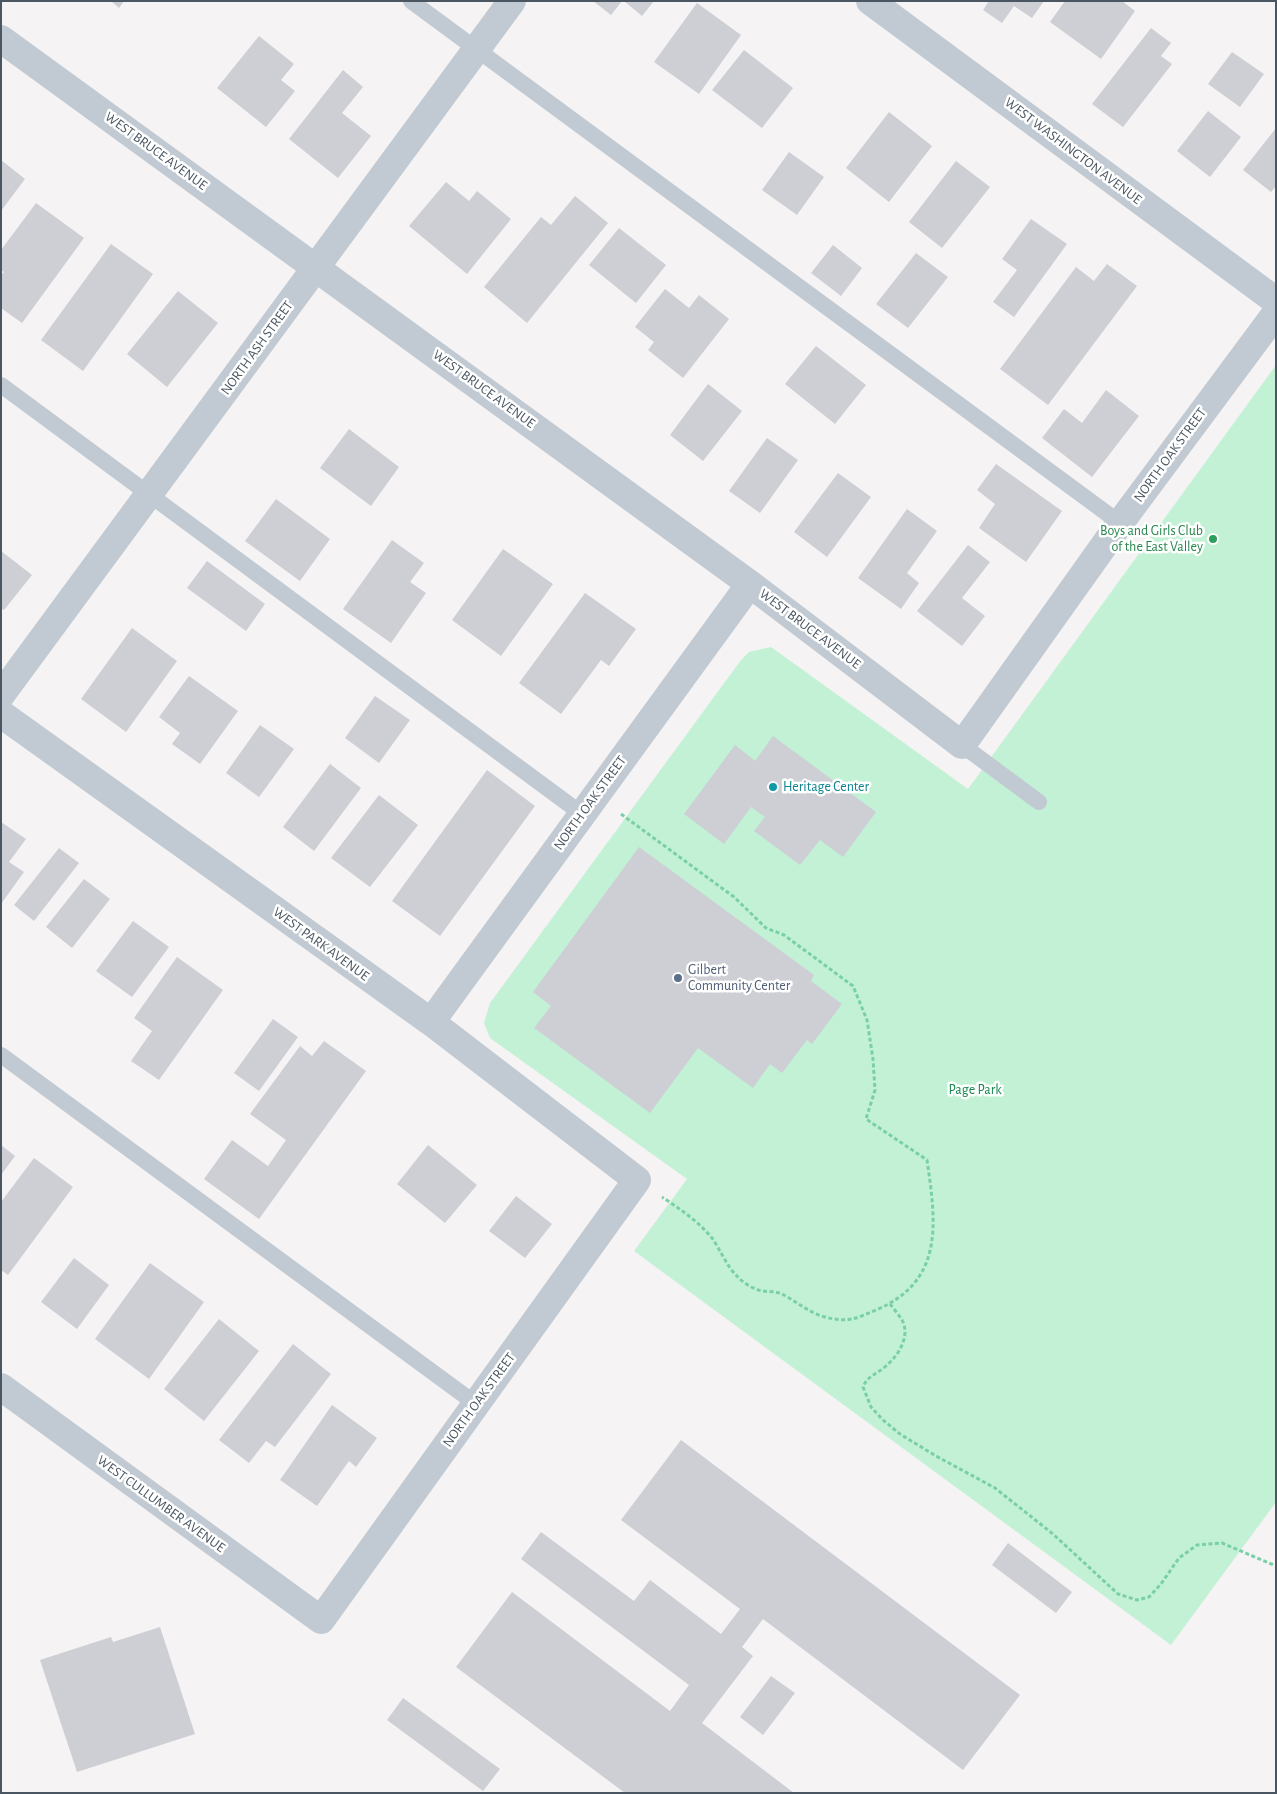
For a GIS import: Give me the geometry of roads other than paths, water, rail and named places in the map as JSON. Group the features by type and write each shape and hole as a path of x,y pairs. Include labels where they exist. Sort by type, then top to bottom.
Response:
{"street":[{"name":"NORTH ASH STREET","path":"1,696 512,1"},
{"name":"WEST WASHINGTON AVENUE","path":"870,1 1276,301"},
{"name":"WEST BRUCE AVENUE","path":"1,38 750,584 962,745"},
{"name":"NORTH OAK STREET","path":"962,745 1120,524 1276,313"},
{"name":"NORTH OAK STREET","path":"430,1022 750,584"},
{"name":"WEST PARK AVENUE","path":"1,714 430,1022 637,1180"},
{"name":"NORTH OAK STREET","path":"321,1620 637,1180"},
{"name":"WEST CULLUMBER AVENUE","path":"1,1387 321,1620"}],"lane":[{"path":"411,1 1120,524"},
{"path":"1,385 149,494 589,805"},
{"path":"962,745 1039,802"},
{"path":"1,1055 476,1404"}],"place":[{"name":"Boys and Girls Club of the East Valley","path":"1213,539"},
{"name":"Heritage Center","path":"773,787"},
{"name":"Gilbert Community Center","path":"678,978"}],"park label":[{"name":"Page Park","path":"975,1090"}]}
